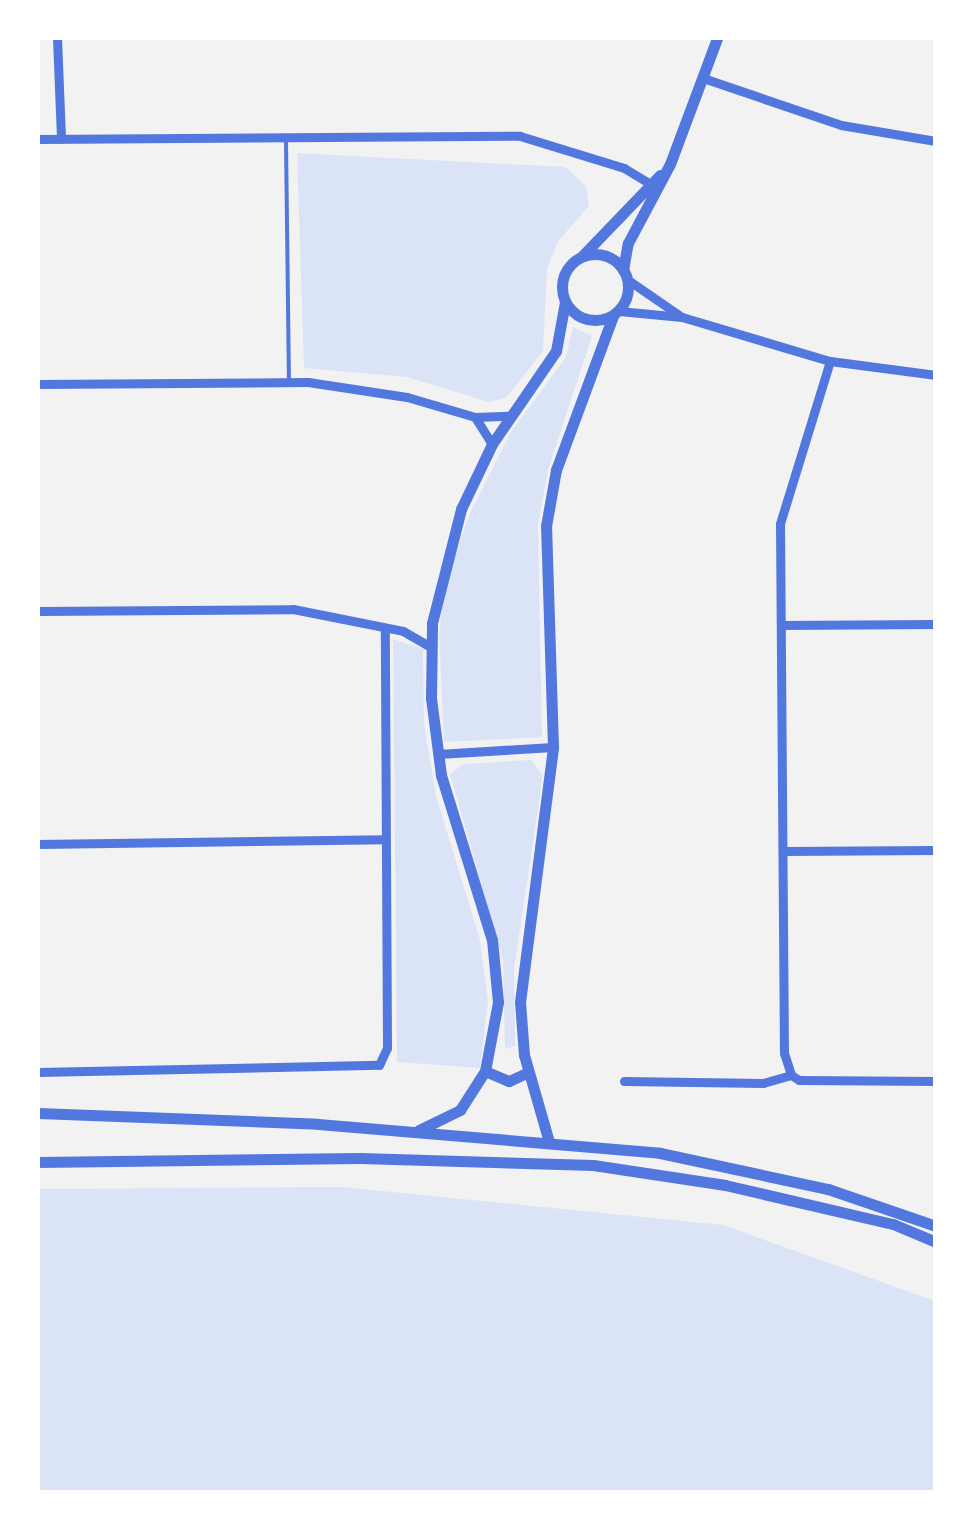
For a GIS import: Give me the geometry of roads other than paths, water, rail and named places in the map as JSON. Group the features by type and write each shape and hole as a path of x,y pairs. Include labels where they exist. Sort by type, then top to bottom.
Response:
{"street":[{"path":"57,38 61,138"},
{"path":"549,1142 521,1033 523,946 553,747 546,526 556,470 616,313 626,275 628,243 670,164 717,38"},
{"path":"703,78 840,125 936,141"},
{"path":"38,139 520,136 624,168 655,186"},
{"path":"415,1132 460,1110 485,1071 497,1024 496,970 438,754 432,623 461,509 492,444 556,351 566,302 563,280 576,261 655,186"},
{"path":"576,261 606,256 682,317"},
{"path":"566,302 581,318 616,313 682,317 830,361 936,375"},
{"path":"791,1075 784,1053 784,499 830,361"},
{"path":"38,384 289,381 407,397 475,417 509,416"},
{"path":"475,417 492,444"},
{"path":"38,610 255,606 403,631 432,623"},
{"path":"781,624 936,624"},
{"path":"38,1072 379,1064 386,1048 385,629"},
{"path":"403,631 431,647"},
{"path":"438,754 553,747"},
{"path":"38,844 385,839"},
{"path":"783,852 936,850"},
{"path":"485,1071 509,1081 528,1072"},
{"path":"624,1081 762,1082 791,1075 811,1082 936,1081"},
{"path":"38,1114 415,1132 660,1153 785,1178 936,1226"},
{"path":"38,1162 360,1158 593,1165 725,1185 893,1224 936,1242"}],"lane":[{"path":"286,135 289,381"}]}
